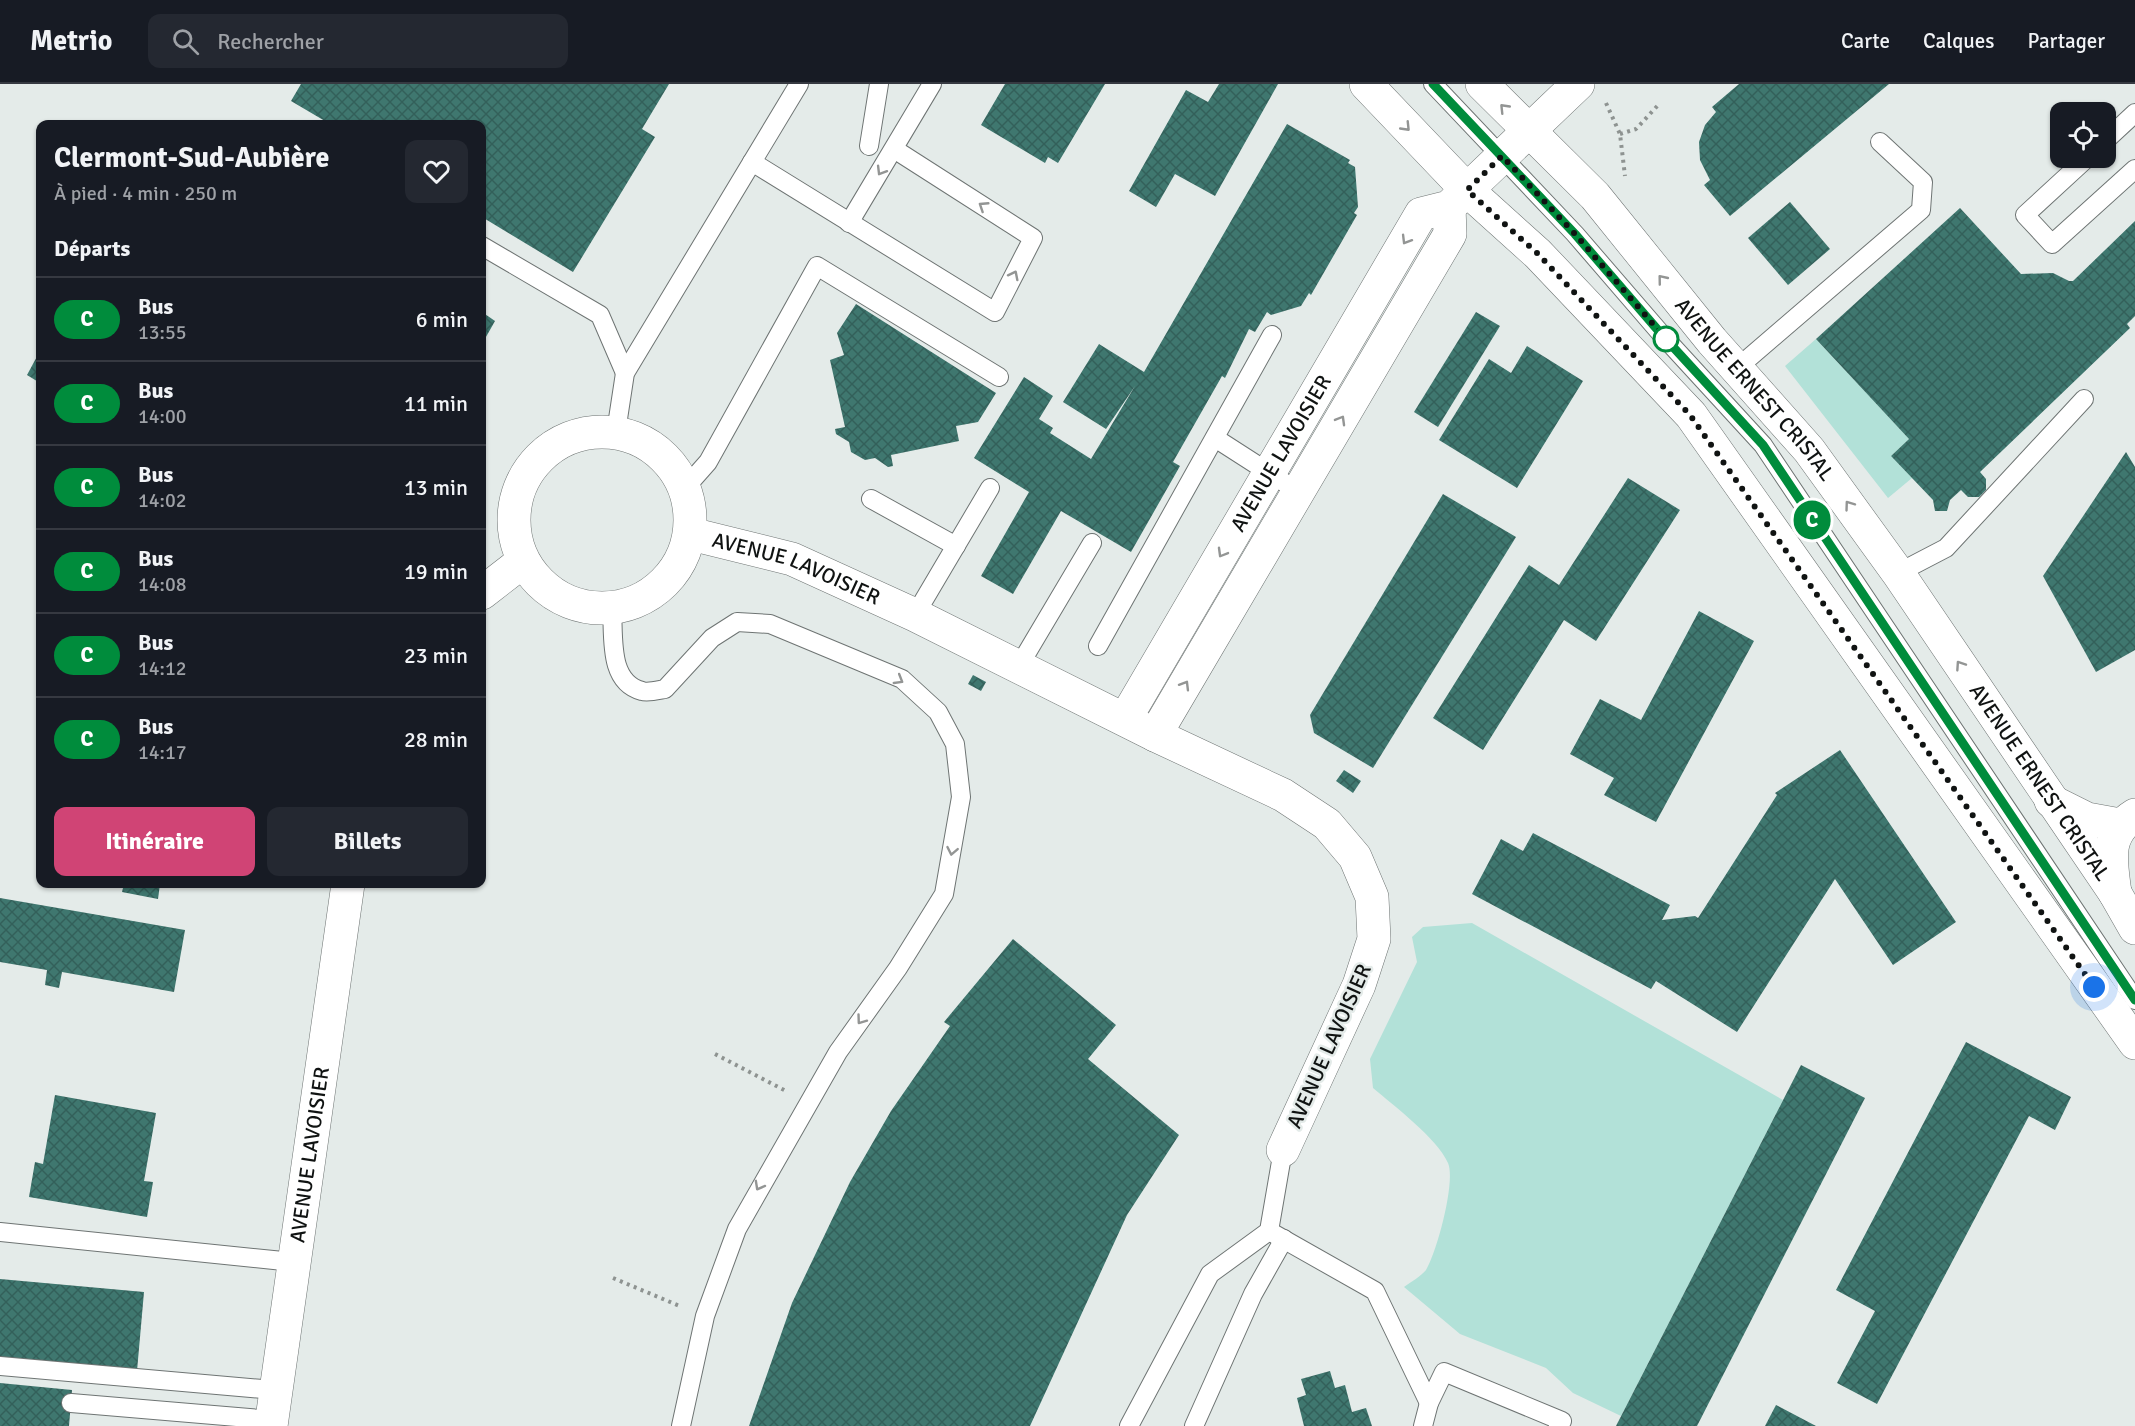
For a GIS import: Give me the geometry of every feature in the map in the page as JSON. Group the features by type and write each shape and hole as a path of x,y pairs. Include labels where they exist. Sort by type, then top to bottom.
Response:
{"street":[{"path":"1366,84 1458,198 1538,254 1690,415 2135,1043"},
{"name":"AVENUE ERNEST CRISTAL","path":"1482,84 1595,196 1736,369 1809,450 1898,573 2115,893 2135,928"},
{"path":"1458,198 1578,84"},
{"name":"AVENUE LAVOISIER","path":"1125,719 1421,214 1458,198"},
{"name":"AVENUE LAVOISIER","path":"1155,735 1450,234 1458,198"},
{"path":"616,432 634,437 660,452 685,488 690,503 691,534 674,575 641,602 612,610 590,609 551,594 522,562 512,520 522,479 547,450 584,433 616,432"},
{"name":"AVENUE LAVOISIER","path":"691,534 792,559 915,615 1155,735 1283,795 1327,824 1355,857 1372,897 1374,939 1359,984 1283,1150"},
{"path":"486,590 522,562"},
{"path":"2051,801 2087,819 2128,820 2109,853 2115,893"},
{"name":"AVENUE LAVOISIER","path":"273,1412 347,888"}],"lane":[{"path":"616,432 625,373 800,84"},
{"path":"869,146 879,84"},
{"path":"849,223 932,84"},
{"path":"1433,84 1551,208 1763,445 2135,1000"},
{"path":"2116,131 2135,113"},
{"path":"1736,369 1921,210 1923,182 1880,142"},
{"path":"752,162 995,312 1033,238 894,149"},
{"path":"2076,168 2025,215 2052,244 2135,169"},
{"path":"486,248 600,315 625,373"},
{"path":"685,488 708,462 817,266 999,376"},
{"path":"1098,646 1272,335"},
{"path":"1898,573 1946,548 2084,399"},
{"path":"1215,438 1270,471 1299,492"},
{"path":"915,615 990,488"},
{"path":"871,499 956,546"},
{"path":"1019,666 1092,543"},
{"path":"612,610 615,666 624,680 642,691 665,689 712,638 737,622 770,624 902,679 938,712 955,744 961,797 944,894 898,968 838,1052 737,1229 705,1316 681,1426"},
{"path":"1194,1426 1277,1235 1283,1150"},
{"path":"0,1232 293,1262"},
{"path":"1277,1235 1375,1291 1430,1402"},
{"path":"1129,1426 1210,1274 1277,1235"},
{"path":"0,1366 273,1412"},
{"path":"1423,1426 1430,1402 1444,1372 1562,1421 1558,1426"},
{"path":"71,1403 273,1412"}],"path":[{"path":"1626,188 1620,134 1636,129 1660,103"},
{"path":"715,1054 808,1102"},
{"path":"613,1278 705,1316"}],"green space":[{"path":"1816,339 1909,439 1891,456 1912,478 1888,498 1785,366"},
{"path":"1472,923 1783,1100 1621,1416 1573,1393 1546,1368 1460,1334 1404,1287 1426,1270 1430,1261 1444,1216 1450,1172 1448,1163 1435,1143 1373,1088 1370,1059 1417,962 1412,937 1423,927"}],"building":[{"path":"301,84 669,84 642,129 655,137 573,272 486,219 486,120 323,120 291,101"},
{"path":"1005,84 1105,84 1058,163 1048,157 1045,163 981,125"},
{"path":"1219,84 1278,84 1215,196 1175,174 1156,207 1129,191 1186,90 1208,102"},
{"path":"1739,84 1889,84 1730,216 1704,185 1710,180 1700,160 1699,142 1705,125 1716,112 1712,107"},
{"path":"1287,124 1350,160 1348,163 1355,167 1358,207 1354,213 1357,215 1311,295 1309,293 1301,306 1271,315 1267,312 1255,332 1249,329 1225,378 1222,376 1173,462 1180,466 1131,552 1061,511 1013,594 981,576 1029,492 974,458 1024,377 1053,396 1039,419 1053,428 1050,433 1091,459 1135,386 1106,429 1063,402 1099,344 1144,372"},
{"path":"1790,202 1830,249 1788,285 1748,238"},
{"path":"1960,208 2021,274 2053,273 2069,281 2073,281 2135,221 2135,316 2127,324 2130,328 1980,472 1986,479 1986,490 1979,497 1968,497 1961,490 1950,500 1947,511 1935,511 1933,500 1891,456 1909,439 1816,339"},
{"path":"856,304 996,393 978,422 956,426 959,441 891,455 893,466 888,467 875,458 865,460 851,452 849,442 836,434 835,429 845,427 830,360 844,355 837,333"},
{"path":"1476,312 1500,326 1438,427 1414,412"},
{"path":"486,315 495,321 486,337"},
{"path":"1527,346 1583,381 1517,488 1439,440 1489,359 1511,373"},
{"path":"36,358 36,381 27,375"},
{"path":"2126,452 2135,467 2135,650 2096,672 2043,576"},
{"path":"1628,478 1680,510 1596,641 1564,620 1483,750 1433,718 1529,565 1559,585"},
{"path":"1443,494 1516,537 1373,768 1314,733 1310,715"},
{"path":"1699,611 1754,641 1656,822 1604,795 1614,778 1570,754 1600,699 1641,720"},
{"path":"973,675 986,682 981,691 968,684"},
{"path":"1840,750 1956,922 1893,965 1835,879 1737,1032 1656,981 1651,989 1472,894 1501,839 1523,851 1533,833 1670,905 1662,920 1695,916 1698,918 1777,795 1775,793"},
{"path":"1344,770 1361,781 1353,793 1336,781"},
{"path":"123,888 159,888 158,899 122,892"},
{"path":"0,898 185,930 174,992 62,972 59,988 45,985 47,970 0,962"},
{"path":"1013,939 1116,1025 1088,1059 1179,1135 1127,1215 1030,1426 749,1426 792,1303 850,1182 891,1111 950,1026 944,1022"},
{"path":"1966,1042 2071,1097 2055,1130 2029,1116 1877,1404 1837,1383 1875,1311 1836,1290"},
{"path":"1801,1065 1865,1098 1697,1426 1616,1426"},
{"path":"55,1095 156,1113 144,1181 153,1182 147,1217 29,1197 35,1162 43,1164"},
{"path":"0,1279 144,1292 137,1371 0,1358"},
{"path":"1330,1371 1335,1388 1345,1385 1352,1412 1366,1408 1372,1426 1304,1426 1297,1398 1306,1395 1301,1379"},
{"path":"0,1383 72,1390 69,1426 0,1426"},
{"path":"1776,1405 1816,1426 1765,1426"}],"bus line":[{"name":"C","path":"1433,84 1575,234 1663,336 1763,445 2135,1000"}],"route":[{"path":"1666,339 1575,234 1502,156 1467,190 1538,254 1690,415 2094,987"}]}
